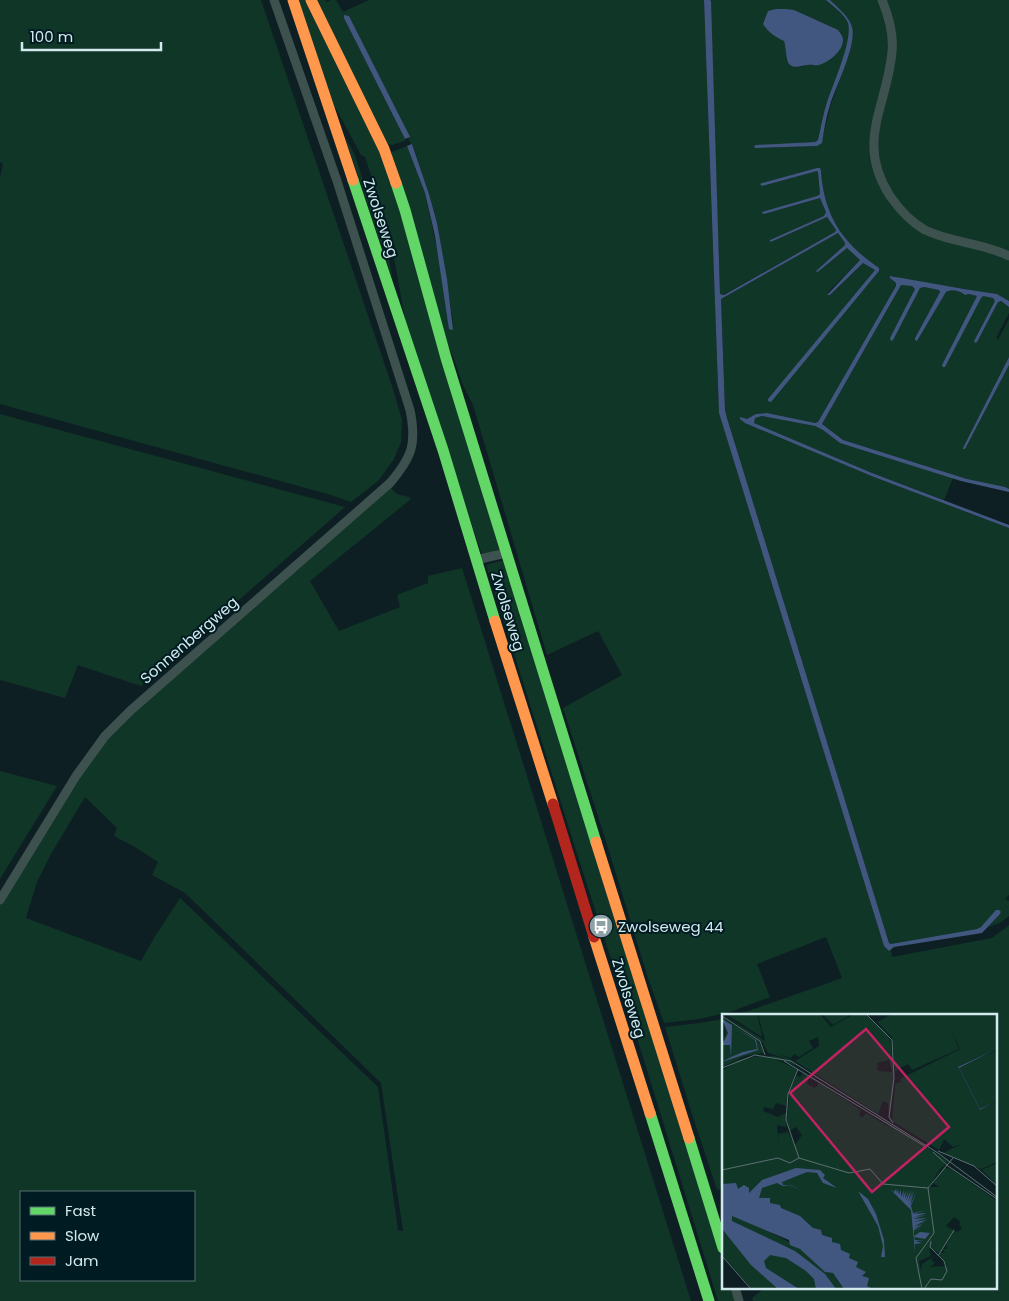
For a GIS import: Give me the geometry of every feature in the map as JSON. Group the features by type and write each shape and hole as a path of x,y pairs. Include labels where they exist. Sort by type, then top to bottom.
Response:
{"main road":[{"name":"Zwolseweg","path":"293,0 443,450 709,1301"},
{"name":"Zwolseweg","path":"311,0 384,149 405,210 446,358 722,1245"}],"street":[{"name":"Zwolseweg","path":"274,0 340,190 408,401 413,423"},
{"path":"882,0 888,13 893,38 888,75 873,136 873,153 880,179 895,204 908,217 926,230 949,239 1009,256"},
{"name":"Sonnenbergweg","path":"0,900 76,776 105,736 130,711 390,482 409,457 413,437 413,423"},
{"name":"Zwolseweg","path":"476,560 506,553"},
{"path":"735,1288 739,1301"}],"green space":[{"path":"0,0 261,0 402,420 401,442 394,459 378,481 351,502 0,404 0,178 3,164 0,162"},
{"path":"297,0 307,0 387,165 501,549 482,555 406,325 393,252 395,247 365,157 361,155 333,103"},
{"path":"315,0 325,0 327,2 336,0 343,12 369,0 704,0 719,413 884,946 889,951 891,950 892,957 992,938 1009,925 1009,1301 753,1301 752,1298 765,1288 996,1288 996,1014 740,1014 842,978 826,937 757,964 770,997 730,1012 699,1019 664,1023 563,708 622,675 598,631 547,655 473,405 462,383 439,324 390,158 392,152 407,146 425,193 454,329 437,223 429,194 413,145 349,16 345,15 344,18 405,139 405,141 392,145 384,143"},
{"path":"710,0 826,0 842,14 848,23 849,31 846,51 826,107 818,140 815,142 754,146 755,148 817,146 821,143 853,35 848,18 830,0 880,0 890,37 874,165 911,222 1009,258 1009,301 997,294 901,279 894,276 890,278 896,283 896,286 818,422 815,423 767,413 756,414 747,419 741,417 874,477 1009,528 1009,895 1005,899 1009,901 1009,916 1002,922 987,928 999,915 977,929 889,943 725,410 721,299 838,233 845,245 816,271 819,271 847,248 860,260 828,292 828,295 863,263 875,270 768,401 878,268 854,248 837,227 826,201 821,171 817,168 762,183 762,186 817,171 820,194 762,213 820,198 826,212 824,216 770,240 771,242 827,217 836,230 835,232 723,295 720,294","holes":["786,9 819,65 802,67 787,61 784,41 776,37 768,11"]},
{"path":"885,0 1009,0 1009,254 935,233 919,223 890,192 879,164 876,142 892,69"},
{"path":"345,137 354,153 388,254 393,280"},
{"path":"905,284 915,289 891,338 920,288 939,290 940,292 915,338 917,341 948,290 977,296 943,367 945,367 980,298 983,296 993,298 995,301 974,341 975,343 998,302 1000,301 1009,307 1009,313 996,338 998,340 1009,319 1009,357 963,449 965,449 1009,365 1009,489 967,479 843,440 822,424 901,285"},
{"path":"0,414 345,507 141,686 78,665 65,698 0,680"},
{"path":"762,416 815,426 840,443 953,478 944,500 872,473 754,423 755,418"},
{"path":"389,486 397,494 409,497 411,499 310,581 339,631 400,607 397,595 428,583 428,576 462,568 691,1301 0,1301 0,905 61,804 105,741 127,718","holes":["85,797 117,828 114,836 158,862 152,875 185,893 381,1083 403,1231 398,1230 378,1087 180,898 141,961 26,918 37,882 51,854"]},
{"path":"504,560 722,1257 722,1288 731,1288 735,1301 718,1301 643,1057 486,565"},
{"path":"0,771 57,786 0,879"},
{"path":"722,1019 722,1188 717,1190 665,1027"}],"water":[{"path":"704,0 711,1 720,294 724,295 835,232 836,230 827,217 770,242 770,240 824,216 826,212 820,198 762,213 820,194 817,171 762,186 760,184 817,168 820,168 826,201 837,227 855,248 879,268 879,271 771,402 768,399 875,270 863,263 830,295 827,295 860,260 847,248 819,271 816,271 845,245 838,233 721,299 725,410 727,418 889,943 977,929 996,910 999,910 1001,912 999,915 982,933 894,947 889,951 884,946 719,413"},
{"path":"826,0 830,0 846,16 851,23 853,35 849,55 829,110 822,143 817,146 755,148 754,146 756,145 815,142 818,140 826,107 842,62 849,31 845,17"},
{"path":"776,9 794,10 838,30 843,39 841,48 831,59 819,65 791,66 787,60 784,41 772,34 763,24 768,11"},
{"path":"344,15 349,16 410,137 405,139"},
{"path":"412,144 437,223 447,279 453,330 449,329 435,236 425,193 407,146"},
{"path":"890,276 997,294 1009,301 1009,307 1001,301 998,302 975,343 974,341 995,301 993,298 983,296 945,367 943,367 942,365 977,296 965,295 956,291 946,292 917,341 915,338 940,292 939,290 924,287 920,288 891,341 890,338 915,289 912,286 901,285 822,424 843,440 967,479 1005,487 1009,489 1009,492 961,481 840,443 815,426 762,416 755,418 754,423 872,473 1009,525 1009,528 874,477 745,423 740,419 740,417 747,419 756,414 767,413 815,423 818,422 896,286 896,283"},
{"path":"1009,357 1009,365 965,449 963,449 963,448"}],"traffic: fast":[{"path":"353,180 443,450 495,621"},
{"path":"396,183 446,358 596,842"},
{"path":"650,1113 709,1301"},
{"path":"689,1138 722,1245"}],"traffic: slow":[{"path":"293,0 353,180"},
{"path":"311,0 384,149 396,183"},
{"path":"495,621 553,804"},
{"path":"596,842 689,1138"},
{"path":"594,937 650,1113"}],"traffic: jam":[{"path":"553,804 594,937"}],"place":[{"name":"Zwolseweg 44","path":"601,926"}]}
